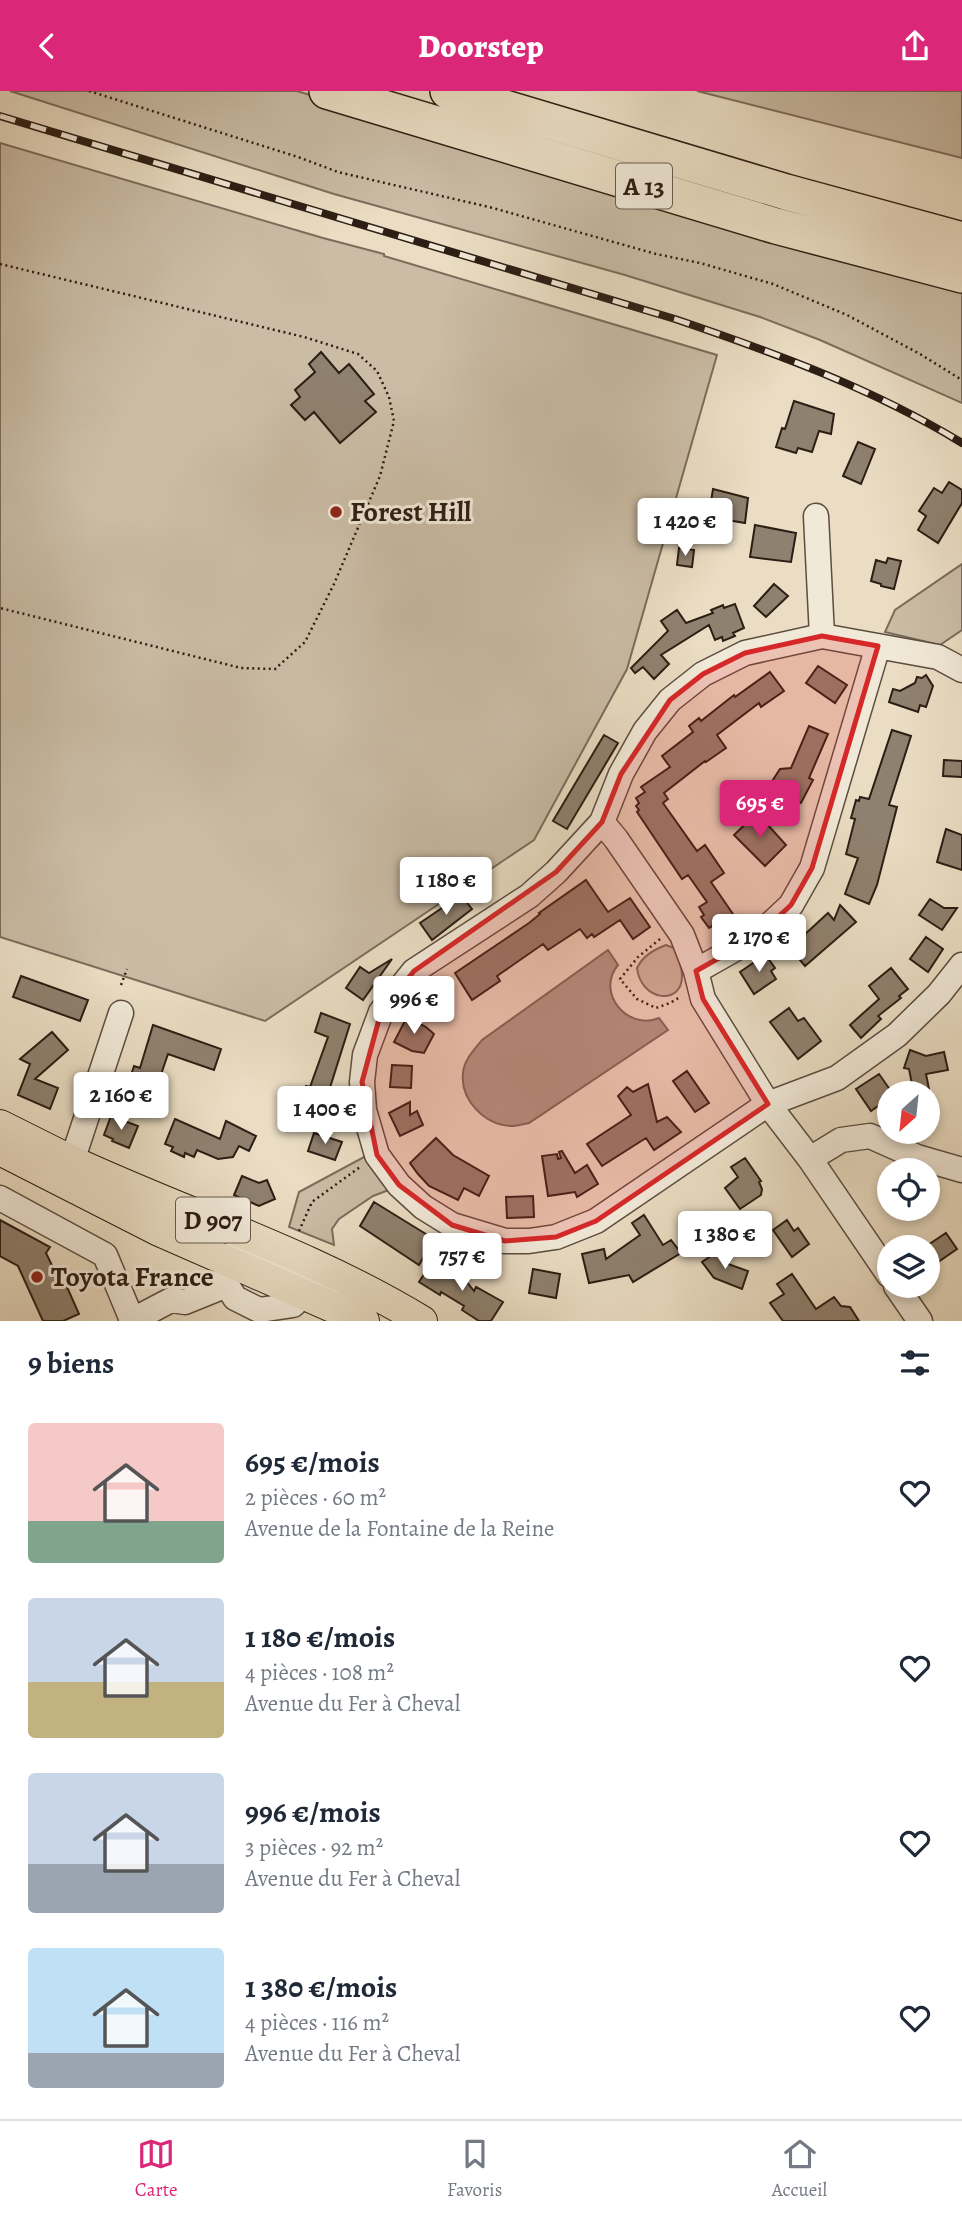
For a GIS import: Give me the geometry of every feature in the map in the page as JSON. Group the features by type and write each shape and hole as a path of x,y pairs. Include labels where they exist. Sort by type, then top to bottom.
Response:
{"highway":[{"name":"A 13","path":"327,91 776,226 962,275"},
{"name":"A 13","path":"447,91 786,192 962,240"}],"main road":[{"name":"D 907","path":"0,1125 72,1161 290,1252 333,1314 364,1321"},
{"name":"D 907","path":"0,1150 157,1230 225,1272 311,1280 396,1305 422,1321"}],"street":[{"path":"816,516 822,636"},
{"path":"962,670 938,657 822,636 745,653 702,674 670,700 645,731 621,774 602,822 556,872 529,896 414,971 381,1012 365,1055 362,1082 364,1109 377,1155 399,1185 423,1207 452,1225 505,1241 556,1237 596,1221 768,1104 837,1079 897,1035 939,994 962,965"},
{"path":"698,978 758,936 791,905 812,868 878,646"},
{"path":"602,822 682,935 703,999 768,1104 810,1159 877,1257"},
{"path":"72,1161 121,1013"},
{"path":"810,1159 841,1140 870,1136 917,1157 962,1170"},
{"path":"0,1198 105,1255 136,1319 171,1300 185,1301 225,1272 235,1298 265,1315 293,1305 311,1280"},
{"path":"904,1298 920,1321"}],"path":[{"path":"89,91 338,172 493,208 773,284 847,316 920,354 962,380"},
{"path":"0,264 304,337 358,354 377,371 389,397 394,421 380,476 334,584 305,642 275,669 241,668 0,608"},
{"path":"676,926 638,957 621,979 638,999 656,1008 670,1003 698,978"},
{"path":"121,985 127,969"},
{"path":"290,1252 312,1202 377,1155"}],"highlighted area":[{"path":"822,636 878,646 812,868 791,905 758,936 696,971 703,999 768,1104 596,1221 556,1237 505,1241 452,1225 399,1185 377,1155 362,1082 381,1012 414,971 556,872 602,822 621,774 670,700 703,674 745,653"}],"shaded area":[{"path":"10,91 297,91 962,290 962,403 820,340 760,317 625,275 334,194"},
{"path":"697,91 962,91 962,158"},
{"name":"Forest Hill","path":"0,143 384,254 717,355 627,669 534,840 265,1021 0,937"},
{"path":"962,564 962,630 940,645 885,632 895,610"},
{"path":"666,945 674,948 681,964 682,975 681,985 676,992 661,996 646,988 637,968 649,954"},
{"path":"608,950 618,965 610,987 618,1007 636,1019 647,1021 659,1018 668,1030 529,1123 503,1125 493,1122 476,1110 466,1093 463,1073 467,1059 482,1040"},
{"path":"364,1157 394,1188 373,1196 339,1219 332,1229 334,1245 289,1227 299,1192"}],"building":[{"path":"321,352 339,373 349,364 374,394 365,401 376,412 340,443 314,412 305,420 291,405 300,397 295,390 315,372 309,364"},
{"path":"794,401 834,414 831,434 819,431 812,452 798,448 796,453 776,447"},
{"path":"858,442 875,449 861,484 843,476"},
{"path":"949,482 962,490 962,503 938,543 918,530 926,516 919,511 934,488 942,493"},
{"path":"713,489 748,498 745,523 709,514"},
{"path":"755,525 796,533 791,562 750,557"},
{"path":"679,548 694,550 692,567 677,565"},
{"path":"888,558 901,561 894,589 871,581 876,560 886,563"},
{"path":"774,584 788,596 766,617 754,606"},
{"path":"735,604 744,628 733,633 735,636 723,641 722,637 715,640 709,625 661,655 669,664 654,679 643,667 635,673 631,668 668,631 661,621 677,610 686,623 713,613 711,610 723,605 724,608"},
{"path":"818,666 847,685 835,703 806,683"},
{"path":"770,672 784,691 761,707 759,703 717,735 726,748 664,793 668,799 663,803 697,851 705,845 724,873 711,882 735,917 715,931 712,926 709,928 701,917 704,915 699,907 707,902 688,875 682,879 637,812 639,810 636,806 639,803 636,798 645,792 641,787 670,767 662,756 693,732 689,726 699,718 701,721"},
{"path":"926,675 933,686 926,707 920,705 918,712 889,702 893,689 900,691 915,683 917,677"},
{"path":"809,726 828,734 809,778 813,780 801,803 769,786 780,769 791,768"},
{"path":"892,730 911,736 889,805 897,807 877,885 869,904 845,894 858,858 846,854 855,819 851,818 856,800 859,801 860,797 869,799"},
{"path":"604,735 618,743 567,829 553,821"},
{"path":"944,760 962,761 962,777 943,776"},
{"path":"757,813 786,845 765,866 734,835"},
{"path":"946,829 962,835 962,870 937,862"},
{"path":"586,880 608,912 630,898 650,927 633,939 620,920 594,937 592,934 587,938 580,929 548,950 543,944 497,976 500,981 472,1000 455,973"},
{"path":"461,895 472,909 432,940 420,923"},
{"path":"930,899 944,908 957,908 942,930 919,915"},
{"path":"840,905 856,922 805,966 790,948 828,913 834,920"},
{"path":"926,937 943,949 928,972 910,959"},
{"path":"762,957 767,957 775,968 771,971 776,979 754,994 740,972"},
{"path":"392,959 363,1000 346,988 360,967 369,973"},
{"path":"891,968 908,989 878,1016 881,1019 861,1038 850,1025 879,999 869,986"},
{"path":"21,976 88,1000 80,1021 13,997"},
{"path":"433,987 453,1008 440,1020 420,999"},
{"path":"789,1008 798,1021 804,1018 821,1041 798,1059 770,1022"},
{"path":"321,1013 350,1024 328,1094 333,1095 325,1120 298,1110 306,1086 310,1087 328,1037 315,1032"},
{"path":"407,1017 434,1034 424,1053 412,1051 394,1042"},
{"path":"153,1025 221,1049 214,1070 168,1054 154,1095 128,1085 134,1066 140,1068"},
{"path":"52,1032 68,1050 35,1079 58,1088 50,1109 18,1095 30,1064 20,1059"},
{"path":"910,1050 926,1056 944,1052 948,1070 926,1074 927,1081 911,1081 909,1069 904,1068"},
{"path":"392,1065 412,1066 411,1088 390,1087"},
{"path":"687,1071 709,1103 695,1112 673,1081"},
{"path":"879,1074 884,1081 877,1081 877,1107 871,1111 856,1089"},
{"path":"648,1084 657,1122 667,1117 681,1132 654,1150 646,1138 602,1166 587,1144 631,1115 618,1096 627,1087 633,1092"},
{"path":"410,1102 410,1115 417,1111 423,1125 400,1136 389,1113"},
{"path":"111,1116 138,1126 129,1148 104,1135"},
{"path":"175,1119 220,1139 226,1121 256,1136 249,1151 239,1146 233,1157 218,1159 197,1150 194,1157 185,1153 184,1157 171,1151 173,1147 165,1144"},
{"path":"314,1133 342,1142 335,1160 308,1151"},
{"path":"436,1138 453,1155 489,1176 479,1196 464,1188 458,1200 429,1186 418,1174 410,1163"},
{"path":"562,1151 575,1173 587,1165 598,1184 577,1197 575,1192 548,1196 542,1156 557,1154 558,1159 561,1158 559,1152"},
{"path":"745,1158 761,1181 759,1182 762,1189 761,1195 740,1209 725,1188 738,1177 731,1167"},
{"path":"242,1176 259,1183 267,1180 275,1199 259,1206 234,1195"},
{"path":"533,1196 534,1217 507,1218 506,1197"},
{"path":"374,1202 434,1239 419,1265 360,1226"},
{"path":"644,1215 663,1245 671,1240 681,1253 633,1282 629,1275 589,1283 582,1254 604,1249 606,1259 640,1235 632,1223"},
{"path":"0,1220 50,1247 46,1253 63,1288 67,1287 79,1314 63,1321 43,1321 18,1266 0,1256"},
{"path":"787,1220 794,1231 798,1228 809,1244 792,1257 773,1230"},
{"path":"946,1233 957,1249 940,1261 940,1237"},
{"path":"718,1251 728,1264 748,1271 742,1289 714,1278 702,1262"},
{"path":"432,1262 466,1281 474,1291 476,1287 503,1302 491,1321 479,1321 462,1310 464,1306 419,1282"},
{"path":"533,1269 560,1274 556,1298 529,1293"},
{"path":"792,1274 816,1309 834,1297 841,1306 850,1307 859,1321 783,1321 770,1303 784,1294 777,1284"}],"railway":[{"path":"0,116 675,319 822,373 893,405 962,443"}],"place":[{"name":"Forest Hill","path":"336,512"},
{"name":"Toyota France","path":"37,1277"}]}
